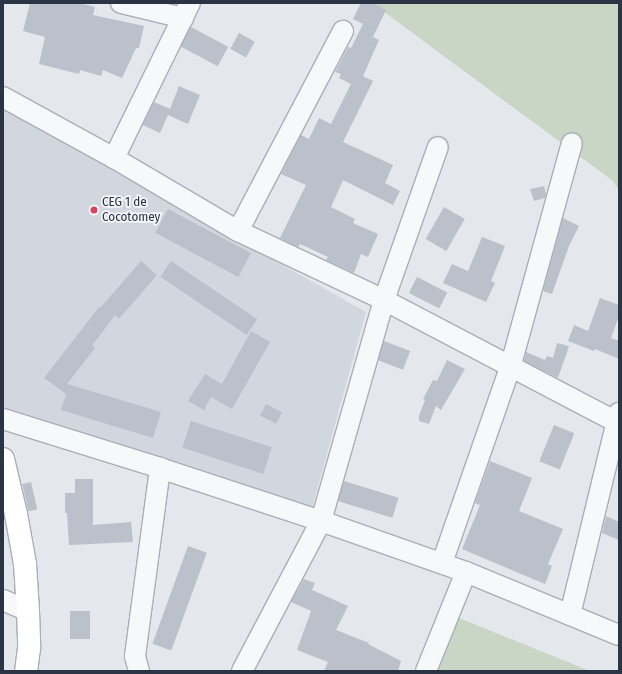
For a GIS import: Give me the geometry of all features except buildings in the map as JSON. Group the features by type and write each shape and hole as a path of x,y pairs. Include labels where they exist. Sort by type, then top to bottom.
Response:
{"main road":[{"path":"3,459 24,564 28,611 29,648 26,671"}],"street":[{"path":"114,158 187,11 121,3"},
{"path":"238,231 343,31"},
{"path":"3,97 114,158 238,231 384,300 510,368 617,417 570,615"},
{"path":"442,563 510,368 572,143"},
{"path":"242,671 321,521 384,300 438,147"},
{"path":"3,418 321,521 442,563 619,635"},
{"path":"139,671 135,656 160,468"},
{"path":"426,671 466,572"},
{"path":"3,600 28,611"}],"shaded area":[{"name":"CEG 1 de Cocotomey","path":"3,108 366,312 312,508 3,413"}],"green space":[{"path":"372,3 619,3 619,191 613,181"},
{"path":"459,618 590,671 438,671"}],"place":[{"name":"CEG 1 de Cocotomey","path":"94,210"}]}
